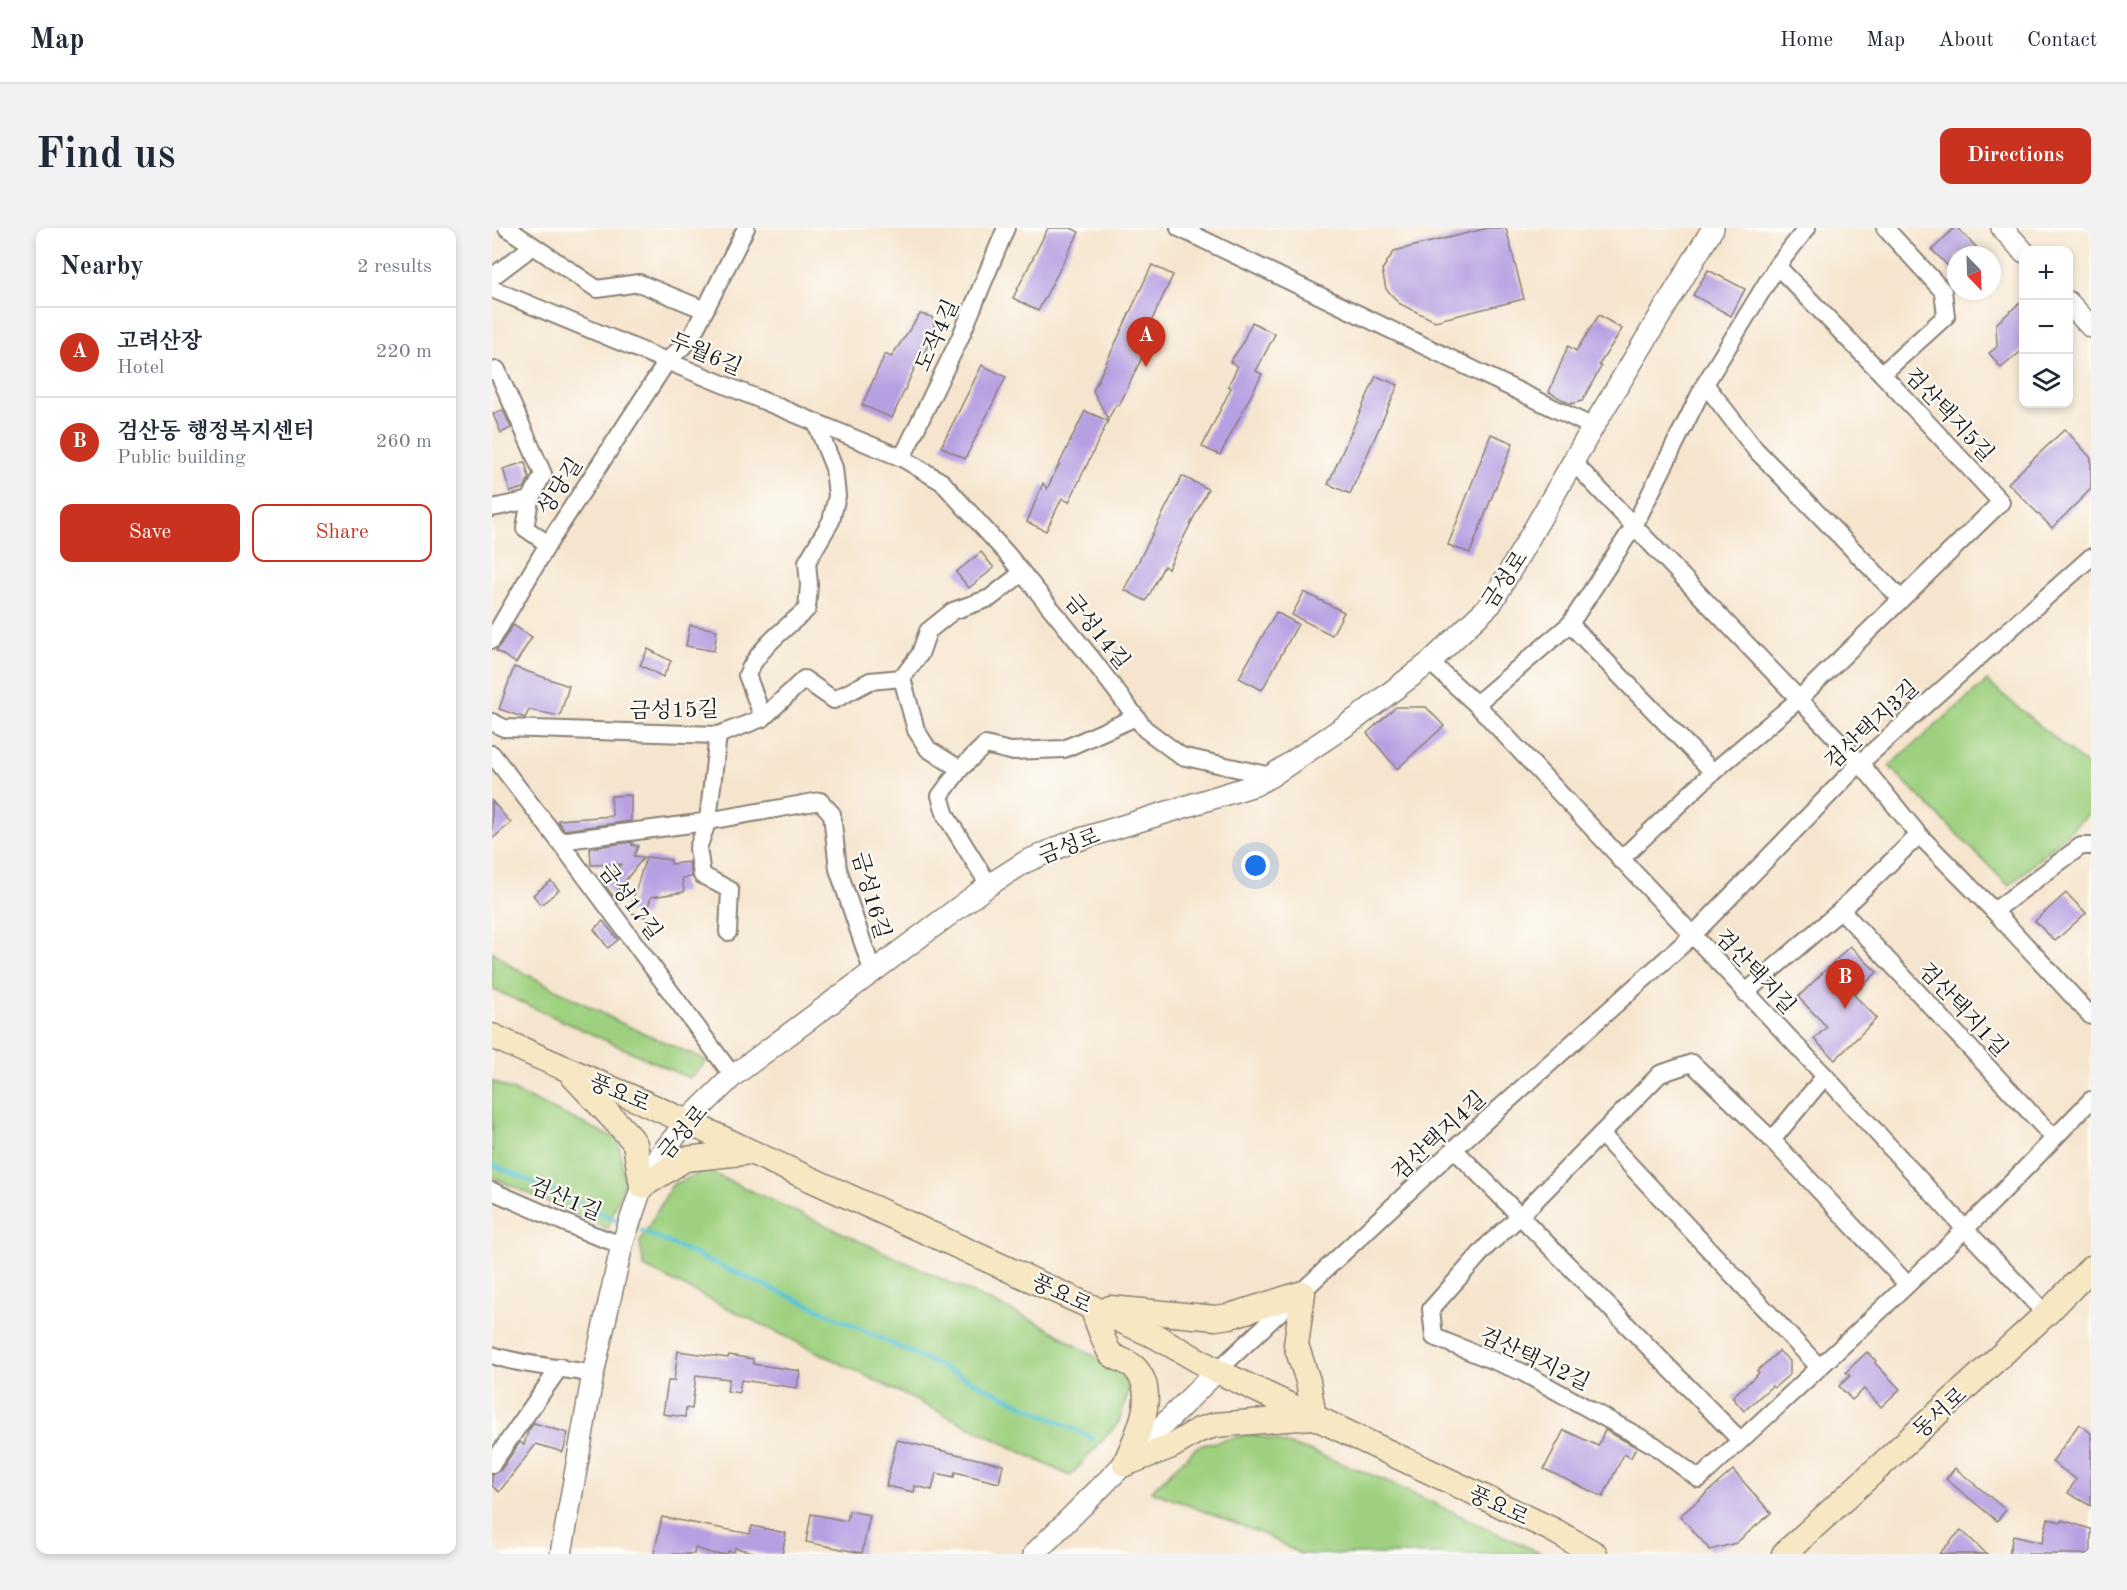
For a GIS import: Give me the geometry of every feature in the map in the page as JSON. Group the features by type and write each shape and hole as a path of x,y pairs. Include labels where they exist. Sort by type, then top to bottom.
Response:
{"main road":[{"path":"492,1020 566,1069 631,1138 635,1144 642,1186 684,1159 751,1152"},
{"name":"풍요로","path":"492,1036 688,1120 751,1152 1157,1337 1217,1371 1552,1530 1595,1554"},
{"path":"492,1055 566,1069"},
{"name":"동서로","path":"1784,1554 2046,1314 2091,1268"},
{"path":"1303,1293 1296,1345 1308,1381 1314,1417 1215,1425 1199,1430 1172,1446 1125,1464 1146,1407 1146,1390 1142,1377 1134,1366 1110,1353 1092,1307 1216,1318 1230,1316 1303,1293"}],"street":[{"path":"507,228 597,289 639,283 705,310"},
{"name":"성당길","path":"492,640 548,544 668,360 690,340 746,228"},
{"name":"도작4길","path":"902,458 960,338 1006,228"},
{"path":"1179,228 1593,427"},
{"name":"금성로","path":"561,1554 593,1374 622,1245 642,1186 661,1154 688,1120 733,1076 989,885 1024,862 1071,842 1255,785 1357,717 1430,662 1491,604 1593,427 1713,228"},
{"path":"1476,704 1570,624 1634,526 1705,384 1777,266 1807,228"},
{"name":"검산택지5길","path":"1620,860 1713,772 1798,700 2001,502 1882,374 1946,316 1943,291 1885,228"},
{"path":"2002,228 2019,247"},
{"path":"492,277 533,246"},
{"path":"1777,266 1882,374"},
{"name":"두월6길","path":"492,289 902,458"},
{"path":"2073,307 2091,327"},
{"path":"492,371 497,370 543,474 530,500 525,528 548,544"},
{"path":"1705,384 1755,449 1901,599"},
{"path":"763,718 747,675 752,662 807,609 809,585 807,562 831,521 837,496 834,468 816,423"},
{"name":"금성14길","path":"902,458 942,483 1022,573 1145,729 1181,756 1271,776"},
{"path":"1573,462 1860,763 1919,835 1994,911 2091,1016"},
{"path":"492,508 530,500"},
{"name":"검산택지3길","path":"1693,935 1860,763 2091,557"},
{"path":"960,769 928,749 916,730 902,678 920,654 928,631 953,611 990,598 1022,573"},
{"path":"1570,624 1713,772"},
{"name":"검산택지길","path":"1430,662 1476,704 2046,1314"},
{"name":"금성15길","path":"492,722 504,728 718,735 763,718 804,679 834,700 870,681 902,678"},
{"path":"989,885 946,816 940,796 960,769 985,745 1010,751 1064,749 1136,717"},
{"path":"718,735 708,820 698,848 702,875 730,890 728,932"},
{"name":"금성17길","path":"492,754 733,1076"},
{"name":"금성16길","path":"559,841 708,820 820,801 832,814 838,869 873,973"},
{"path":"1745,993 1841,910 1919,835"},
{"path":"1994,911 2081,846 2091,846"},
{"name":"검산택지1길","path":"1841,910 2054,1138"},
{"name":"검산택지4길","path":"1217,1371 1303,1293 1454,1149 1693,935"},
{"name":"검산택지2길","path":"1906,1284 1772,1140 1692,1063 1660,1074 1519,1217 1488,1245 1431,1309 1434,1337 1522,1372 1654,1445 1699,1479 1965,1229"},
{"path":"1772,1140 1825,1076"},
{"path":"1965,1229 2091,1100"},
{"path":"1601,1134 1819,1367"},
{"path":"1454,1149 1740,1440"},
{"name":"검산1길","path":"492,1191 622,1245"},
{"path":"492,1355 512,1362 560,1367 593,1374"},
{"path":"492,1464 560,1367"},
{"path":"1034,1554 1217,1371"}],"green space":[{"path":"1987,681 2091,769 2091,812 2009,886 1889,766"},
{"path":"492,951 513,967 623,1024 708,1061 689,1078 492,989"},
{"path":"492,1081 619,1140 624,1183 607,1229 492,1177"},
{"path":"706,1170 1042,1325 1132,1379 1119,1422 1070,1476 644,1267 640,1242 672,1185"},
{"path":"1251,1434 1307,1450 1382,1479 1542,1554 1300,1554 1265,1535 1151,1491 1198,1446"}],"building":[{"path":"1048,228 1071,228 1079,232 1038,311 1013,298"},
{"path":"1488,228 1506,228 1524,299 1435,321 1400,304 1386,289 1382,270 1394,251"},
{"path":"1954,228 1958,228 1975,246 1947,246 1947,265 1932,250"},
{"path":"1152,265 1173,275 1151,322 1157,325 1119,406 1116,405 1108,419 1093,391"},
{"path":"1708,270 1745,289 1731,316 1693,295"},
{"path":"2019,303 2019,353 2001,368 1989,353 1997,347 1996,324"},
{"path":"920,314 932,317 936,334 920,356 892,418 862,405 885,354 891,357"},
{"path":"1599,315 1622,329 1599,365 1601,367 1582,401 1570,404 1549,392 1568,346 1576,351"},
{"path":"1252,322 1275,334 1256,371 1262,374 1220,455 1202,447 1231,388 1228,386 1238,366 1230,362 1241,346"},
{"path":"982,365 1006,377 965,459 941,447"},
{"path":"1376,376 1398,385 1350,494 1328,484"},
{"path":"503,410 511,428 501,433 493,414"},
{"path":"1085,411 1108,421 1069,502 1062,498 1046,531 1027,522 1043,483 1047,489"},
{"path":"2065,429 2091,458 2091,489 2052,528 2008,483"},
{"path":"1491,434 1513,443 1470,553 1448,545"},
{"path":"525,462 529,478 524,488 510,492 503,469"},
{"path":"1182,476 1208,489 1168,569 1164,566 1146,601 1124,590"},
{"path":"981,552 994,568 969,588 956,572"},
{"path":"1304,592 1344,612 1332,635 1292,615"},
{"path":"1276,612 1298,624 1262,690 1239,678"},
{"path":"513,625 532,637 516,663 496,651"},
{"path":"690,625 717,630 714,651 686,646"},
{"path":"648,649 671,661 663,677 640,665"},
{"path":"514,667 569,686 560,716 529,710 525,718 499,709"},
{"path":"1396,707 1426,707 1444,726 1397,769 1367,733"},
{"path":"631,795 631,821 564,830 558,822 558,820 612,816 611,796"},
{"path":"492,801 511,823 492,839"},
{"path":"632,842 632,845 638,846 634,856 644,857 613,896 604,884 621,864 591,865 590,848"},
{"path":"646,857 671,860 671,864 689,862 692,877 682,878 684,892 651,897 645,917 629,912"},
{"path":"551,881 559,890 541,905 533,895"},
{"path":"2066,893 2086,913 2055,941 2035,921"},
{"path":"603,921 618,940 608,948 594,929"},
{"path":"1850,946 1877,972 1854,995 1877,1018 1835,1060 1814,1039 1827,1027 1798,997"},
{"path":"678,1351 728,1358 729,1355 753,1359 753,1364 800,1371 797,1388 741,1380 739,1393 727,1391 729,1379 696,1375 692,1409 686,1408 685,1417 663,1414 668,1381 674,1381"},
{"path":"1779,1351 1790,1361 1790,1374 1774,1388 1772,1386 1744,1411 1732,1397"},
{"path":"1867,1352 1900,1389 1881,1407 1864,1389 1852,1400 1839,1386 1850,1376 1846,1372"},
{"path":"534,1423 568,1433 563,1452 536,1444 499,1492 492,1486 492,1474 501,1470 520,1442 524,1445 528,1431"},
{"path":"2079,1424 2091,1433 2091,1506 2068,1493 2076,1479 2052,1462"},
{"path":"1564,1430 1598,1446 1605,1430 1636,1447 1631,1458 1624,1454 1603,1497 1544,1469"},
{"path":"897,1440 1003,1465 999,1483 955,1472 954,1477 936,1473 932,1490 915,1486 914,1492 886,1486"},
{"path":"1955,1468 2006,1510 1997,1521 1946,1479"},
{"path":"1733,1470 1771,1513 1736,1543 1710,1550 1680,1516"},
{"path":"849,1511 870,1515 862,1553 806,1542 811,1514 847,1521"},
{"path":"662,1517 750,1534 752,1526 786,1533 782,1554 762,1554 735,1548 734,1552 728,1551 727,1554 714,1554 695,1548 694,1554 654,1554"},
{"path":"2048,1519 2062,1522 2062,1520 2091,1529 2091,1554 2009,1554 2013,1536 2042,1543"},
{"path":"1961,1530 1987,1554 1939,1554"}],"waterway":[{"path":"492,1164 616,1220"},
{"path":"642,1231 814,1307 1093,1438"}],"place":[{"name":"고려산장","path":"1146,367"},
{"name":"검산동 행정복지센터","path":"1845,1009"}]}
